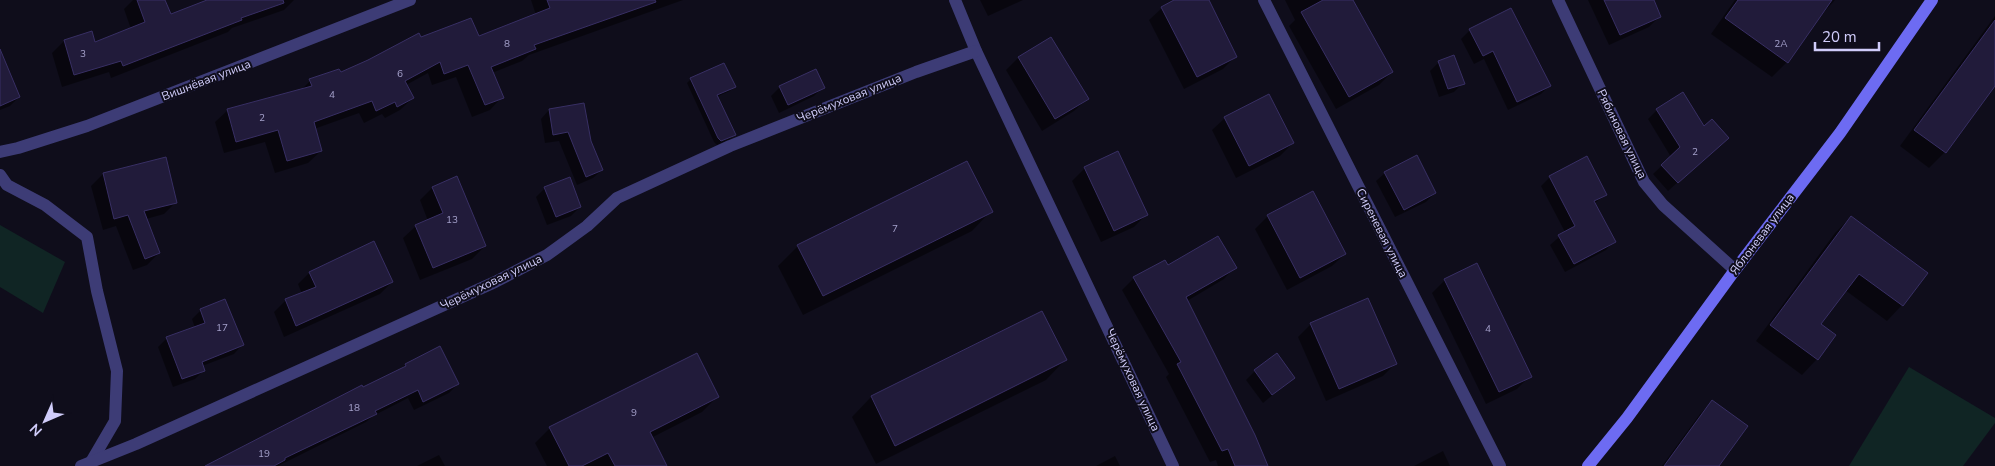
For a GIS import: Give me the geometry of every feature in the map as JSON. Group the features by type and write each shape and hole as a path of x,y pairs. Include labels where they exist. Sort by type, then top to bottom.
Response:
{"street":[{"name":"Вишнёвая улица","path":"0,152 87,126 410,0"},
{"name":"Черёмуховая улица","path":"955,0 976,51 1173,466"},
{"name":"Сиреневая улица","path":"1264,0 1500,466"},
{"name":"Рябиновая улица","path":"1558,0 1644,182 1663,205 1735,270"},
{"name":"Яблоневая улица","path":"1588,466 1627,418 1735,270 1840,133 1932,0"},
{"name":"Черёмуховая улица","path":"86,464 136,444 495,282 547,255 587,226 617,198 704,158 836,102 976,51"},
{"path":"0,176 7,185 45,205 87,237 118,371 115,421 86,464"}],"green space":[{"path":"0,225 65,262 43,313 0,287"},
{"path":"1909,367 1995,418 1995,423 1963,466 1849,466"}],"building":[{"path":"137,0 165,0 171,14 207,0 283,0 284,3 241,18 242,20 123,66 121,61 74,75 64,40 92,31 95,42 145,22"},
{"path":"547,0 655,0 656,2 534,45 536,49 491,67 504,98 485,105 468,65 444,74 440,62 405,81 414,98 397,107 395,102 376,111 372,101 314,122 322,151 287,161 278,130 236,142 227,109 312,86 309,79 339,69 341,72 419,33 421,37 471,18 479,36 550,8"},
{"path":"1174,0 1209,0 1237,57 1197,77 1161,7"},
{"path":"1323,0 1353,0 1393,72 1349,97 1301,12"},
{"path":"1604,0 1654,0 1661,17 1620,35"},
{"path":"1738,0 1832,0 1788,63 1725,18"},
{"path":"1511,8 1551,86 1517,102 1493,51 1483,56 1469,29"},
{"path":"1995,20 1995,86 1946,153 1914,130"},
{"path":"1051,37 1089,99 1055,119 1018,57"},
{"path":"0,49 20,97 0,106"},
{"path":"1454,55 1465,84 1448,89 1438,61"},
{"path":"724,63 736,87 717,95 736,135 721,141 690,78"},
{"path":"816,69 825,88 788,105 779,86"},
{"path":"1683,92 1704,126 1712,119 1729,138 1678,183 1661,165 1680,147 1656,109"},
{"path":"1269,94 1294,143 1249,166 1224,117"},
{"path":"584,103 591,141 603,170 586,177 568,132 553,135 549,109"},
{"path":"1118,151 1148,215 1114,231 1084,167"},
{"path":"1417,155 1436,193 1404,210 1384,172"},
{"path":"1587,156 1607,195 1594,201 1616,242 1574,264 1558,235 1575,226 1549,176"},
{"path":"166,157 177,203 144,211 160,253 145,259 128,215 114,219 103,173"},
{"path":"967,161 993,212 823,296 797,245"},
{"path":"457,176 486,246 433,268 415,225 443,213 432,187"},
{"path":"570,177 581,207 556,217 544,187"},
{"path":"1313,191 1346,254 1300,278 1267,215"},
{"path":"1851,216 1928,273 1903,306 1859,274 1821,324 1836,335 1818,360 1770,325"},
{"path":"1218,236 1237,268 1186,297 1255,435 1268,466 1235,466 1228,449 1222,451 1177,364 1181,362 1133,277 1165,260 1168,265"},
{"path":"374,241 393,282 296,326 285,299 316,287 309,272"},
{"path":"1477,263 1532,377 1499,392 1444,279"},
{"path":"1368,298 1397,364 1339,389 1310,323"},
{"path":"225,299 244,345 202,362 205,371 182,379 166,337 205,323 200,309"},
{"path":"1042,311 1067,360 895,446 871,396"},
{"path":"440,346 459,384 423,402 418,390 375,411 377,414 285,458 285,460 274,466 205,466 362,385 363,387 406,366 405,364"},
{"path":"697,353 719,397 650,432 667,466 615,466 608,453 582,466 569,466 549,427"},
{"path":"1277,353 1295,378 1272,395 1254,370"},
{"path":"1712,400 1748,426 1719,466 1664,466"}]}
